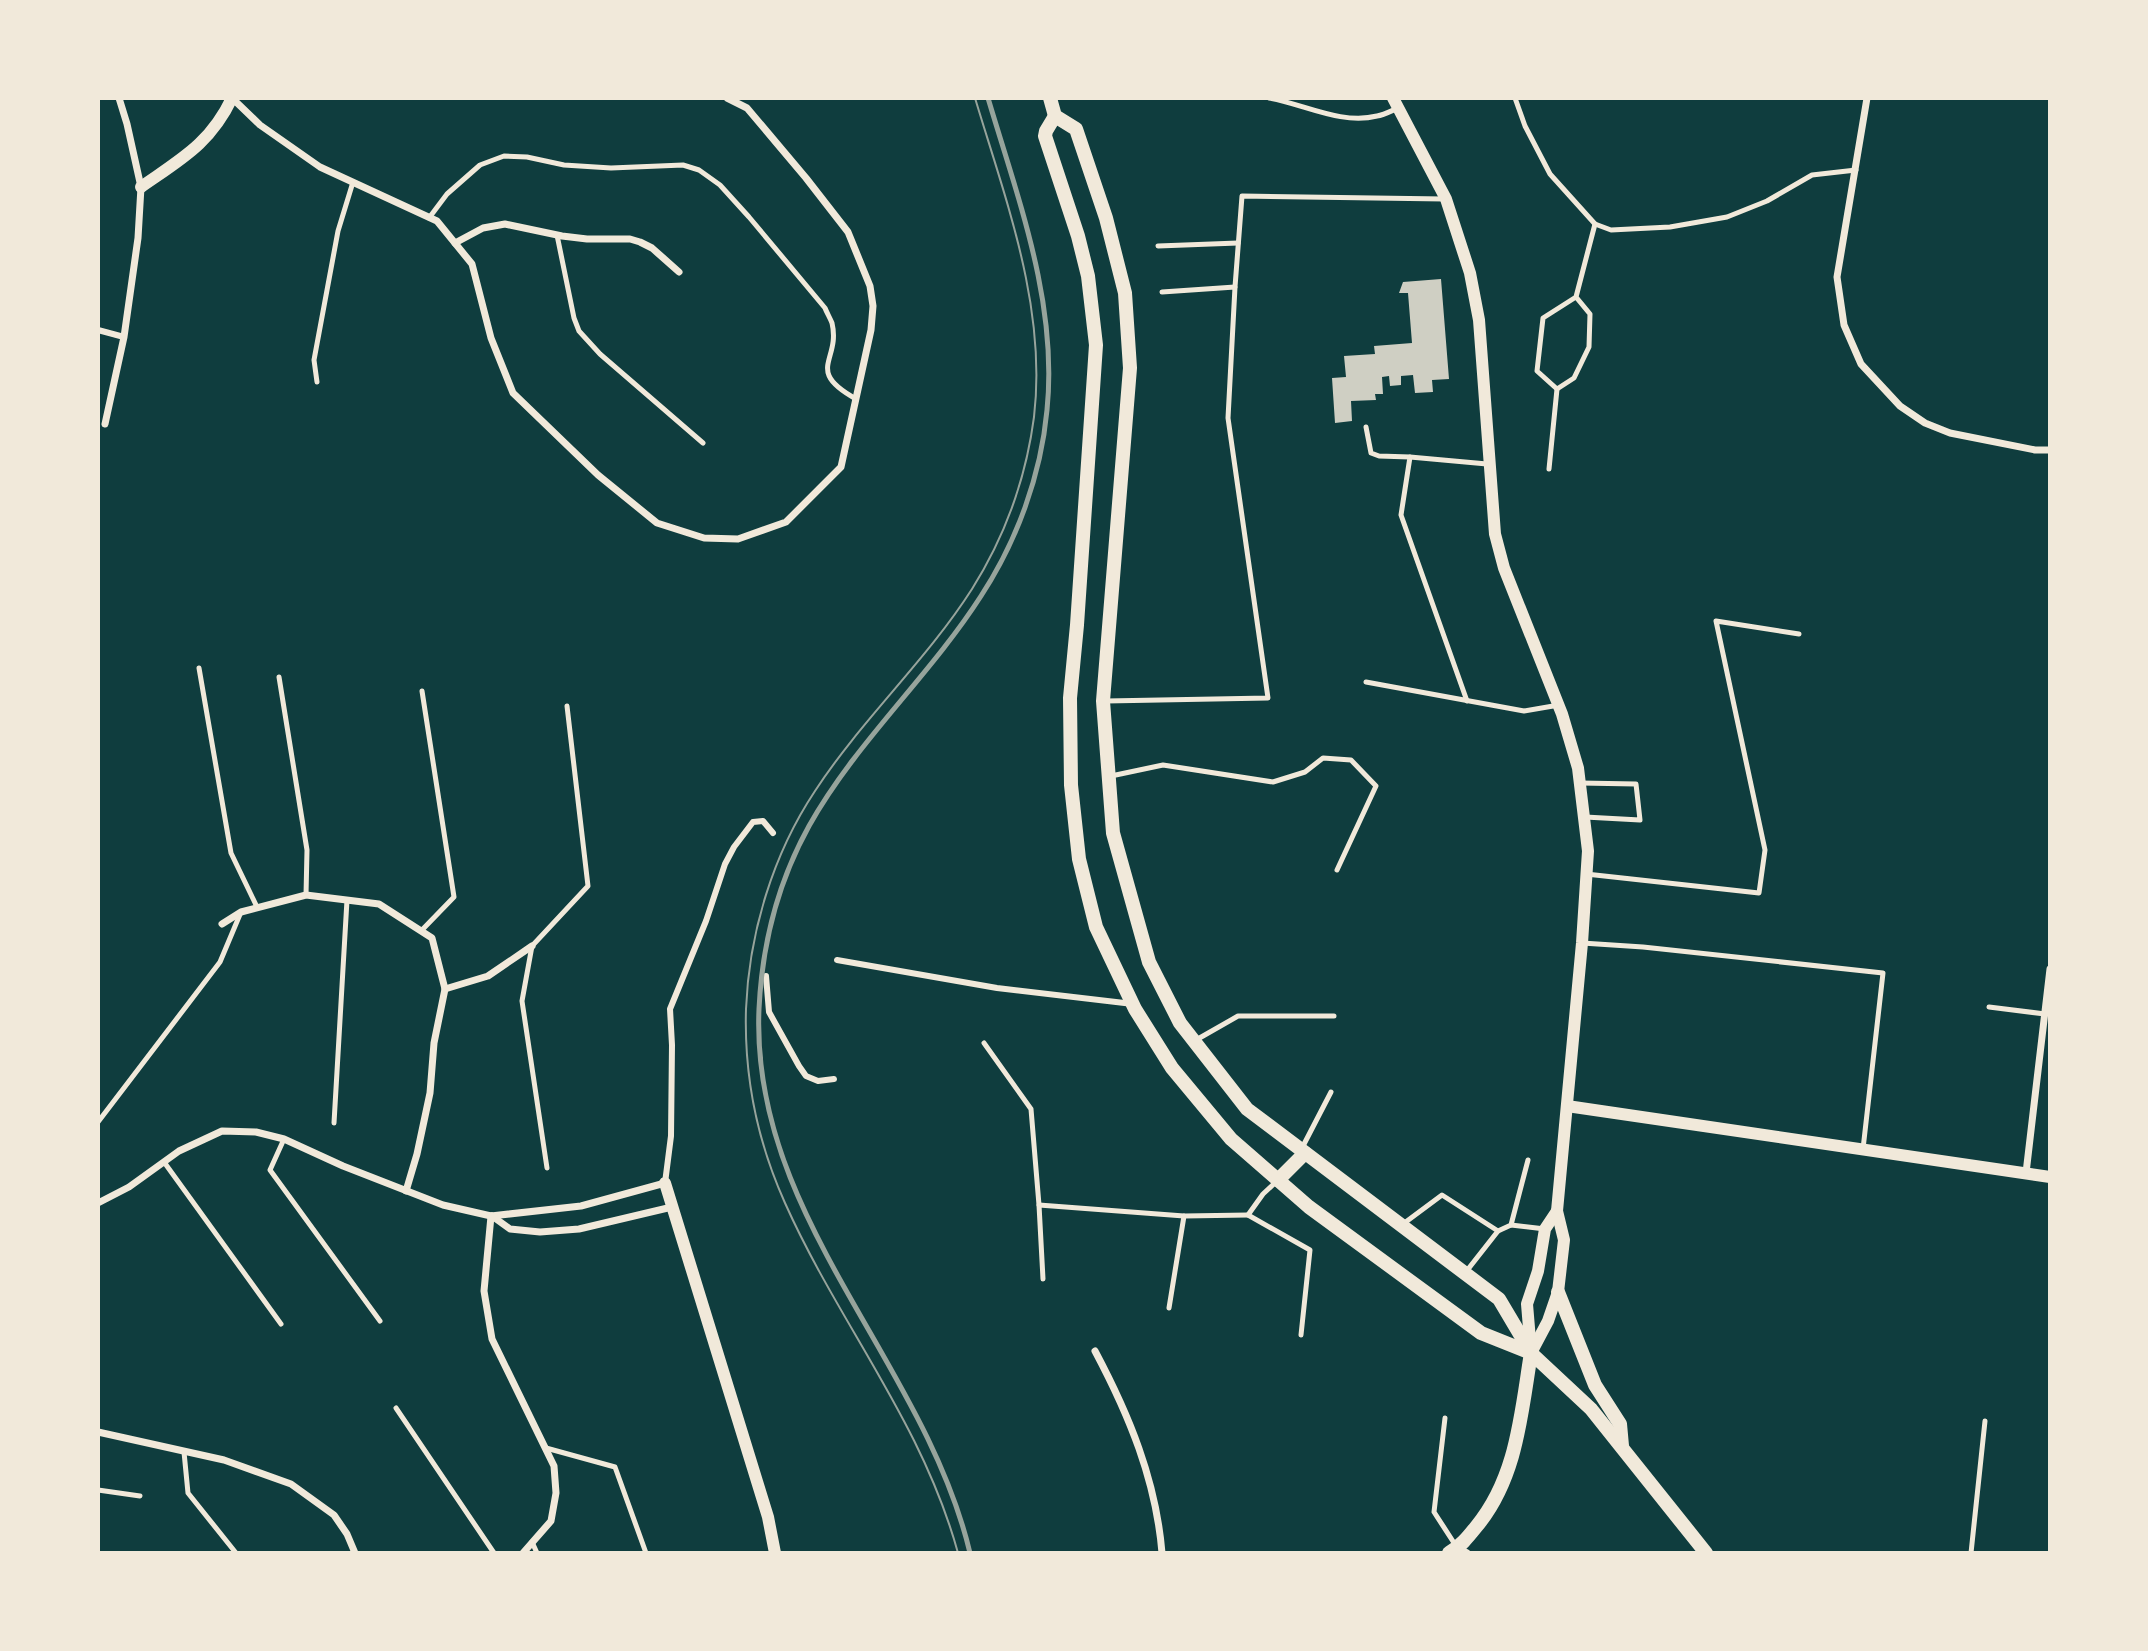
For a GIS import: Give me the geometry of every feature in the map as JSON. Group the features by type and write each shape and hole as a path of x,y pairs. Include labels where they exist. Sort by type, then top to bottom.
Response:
{"main road":[{"path":"1050,98 1055,116 1076,129 1106,218 1125,293 1130,368 1103,701 1113,833 1149,962 1180,1023 1247,1109 1499,1300 1531,1353 1591,1409 1706,1553"},
{"path":"1055,116 1045,136 1078,236 1088,276 1096,345 1070,698 1071,785 1079,859 1096,927 1133,1004 1172,1068 1231,1139 1319,1214 1482,1333 1531,1353"},
{"path":"1278,1180 1303,1152"},
{"path":"1559,1292 1595,1385 1620,1424 1622,1447"},
{"path":"1458,1551 1487,1514 1504,1483 1513,1456 1531,1353"}],"street":[{"path":"105,424 124,337 138,238 141,187 127,124 118,98"},
{"path":"141,187 198,146 223,116 232,98 260,125 320,167 437,221 472,264 491,338 513,393 598,475 657,523 704,538 738,539 786,522 841,467 871,330 873,306 870,286 848,232 747,108 727,98"},
{"path":"1867,98 1837,277 1844,325 1861,364 1900,406 1924,422 1950,433 2035,450 2050,450"},
{"path":"1395,103 1446,199 1470,273 1479,320 1495,534 1504,568 1559,705 1578,768 1588,851 1557,1211 1564,1240 1559,1292 1548,1321 1531,1353"},
{"path":"455,243 483,228 505,223 587,239 630,239 652,248 679,272"},
{"path":"98,330 124,337"},
{"path":"773,833 763,821 753,822 734,847 725,864 706,921 670,1009 671,1136 665,1183 768,1517 775,1553"},
{"path":"222,924 241,912 306,895 379,904 432,938 445,989 434,1043 430,1093 406,1191"},
{"path":"445,989 488,976 532,946"},
{"path":"837,960 997,988 1133,1004"},
{"path":"2026,1173 2050,969"},
{"path":"766,976 769,1012 799,1066 806,1076 818,1081 834,1079"},
{"path":"1567,1106 2050,1177"},
{"path":"98,1203 129,1187 179,1151 222,1131 256,1132 284,1139 343,1166 443,1205 491,1216 581,1206 665,1183"},
{"path":"491,1216 510,1229 540,1232 579,1229 672,1207"},
{"path":"1531,1353 1527,1304 1538,1271 1545,1229 1557,1211"},
{"path":"491,1216 484,1291 492,1339 554,1466 556,1493 551,1521 523,1553"},
{"path":"1095,1351 1120,1399 1148,1474 1160,1528 1162,1553"},
{"path":"98,1432 224,1460 290,1484 334,1515 347,1534 355,1553"}],"lane":[{"path":"1269,98 1340,117 1376,117 1395,103"},
{"path":"1515,98 1525,126 1550,174 1595,224 1611,230 1670,227 1727,217 1767,201 1812,175 1856,170"},
{"path":"429,218 447,194 480,165 504,156 527,156 565,165 683,165 699,170 720,185 735,201 825,308 832,324 828,373 832,382 856,399"},
{"path":"317,382 314,360 338,231 353,182"},
{"path":"1103,701 1269,698 1228,418 1242,196 1446,199"},
{"path":"1556,389 1537,371 1544,318 1576,297 1595,224"},
{"path":"557,235 579,331 617,369 703,443"},
{"path":"1158,247 1238,243"},
{"path":"1162,292 1235,288"},
{"path":"1556,389 1574,378 1589,347 1590,314 1576,297"},
{"path":"1549,469 1556,389"},
{"path":"1366,428 1371,453 1379,456 1490,464"},
{"path":"1410,457 1401,515 1467,701"},
{"path":"1586,874 1759,893 1765,850 1716,621 1799,634"},
{"path":"199,668 230,853 257,907"},
{"path":"279,677 307,850 306,895"},
{"path":"1366,682 1524,711 1559,705"},
{"path":"421,931 454,897 422,691"},
{"path":"547,1168 522,1001 532,946 588,886 567,706"},
{"path":"1108,777 1163,765 1273,782 1305,772 1323,758 1351,760 1376,786 1337,870"},
{"path":"1580,783 1636,784 1640,820 1584,817"},
{"path":"334,1123 347,900"},
{"path":"98,1122 220,962 241,912"},
{"path":"1582,943 1643,947 1883,974 1864,1149"},
{"path":"1990,1007 2045,1014"},
{"path":"1194,1041 1238,1016 1334,1016"},
{"path":"984,1043 1031,1109 1040,1205 1042,1279"},
{"path":"1303,1152 1331,1092"},
{"path":"284,1139 270,1170 380,1321"},
{"path":"1511,1224 1528,1160"},
{"path":"164,1162 281,1324"},
{"path":"1248,1215 1263,1194 1278,1180"},
{"path":"1400,1225 1442,1195 1498,1231"},
{"path":"1040,1205 1184,1216 1248,1215 1310,1250 1301,1335"},
{"path":"1169,1308 1184,1216"},
{"path":"1464,1274 1498,1231 1511,1224 1545,1229"},
{"path":"396,1408 494,1553"},
{"path":"1445,1418 1434,1512 1458,1551"},
{"path":"1971,1553 1985,1421"},
{"path":"546,1448 615,1467 646,1553"},
{"path":"184,1452 188,1493 236,1553"},
{"path":"98,1490 141,1496"},
{"path":"533,1542 537,1553"}],"building":[{"path":"1441,279 1449,379 1432,380 1433,392 1415,393 1413,375 1401,376 1401,385 1390,386 1389,376 1382,377 1383,394 1375,394 1376,400 1351,401 1352,421 1335,423 1332,378 1346,377 1344,356 1375,354 1374,346 1412,343 1408,293 1399,293 1403,282"}],"tram line":[{"path":"958,1553 942,1505 902,1417 806,1247 775,1180 760,1133 750,1084 746,1009 758,923 776,868 800,815 833,765 935,641 972,589 1004,528 1025,462 1034,417 1035,336 1011,215 975,98"}],"railway":[{"path":"970,1553 947,1483 916,1416 810,1222 782,1155 764,1084 759,1009 768,938 780,892 798,847 848,766 961,626 981,596 1006,553 1033,483 1047,410 1047,330 1033,252 988,98"}]}
